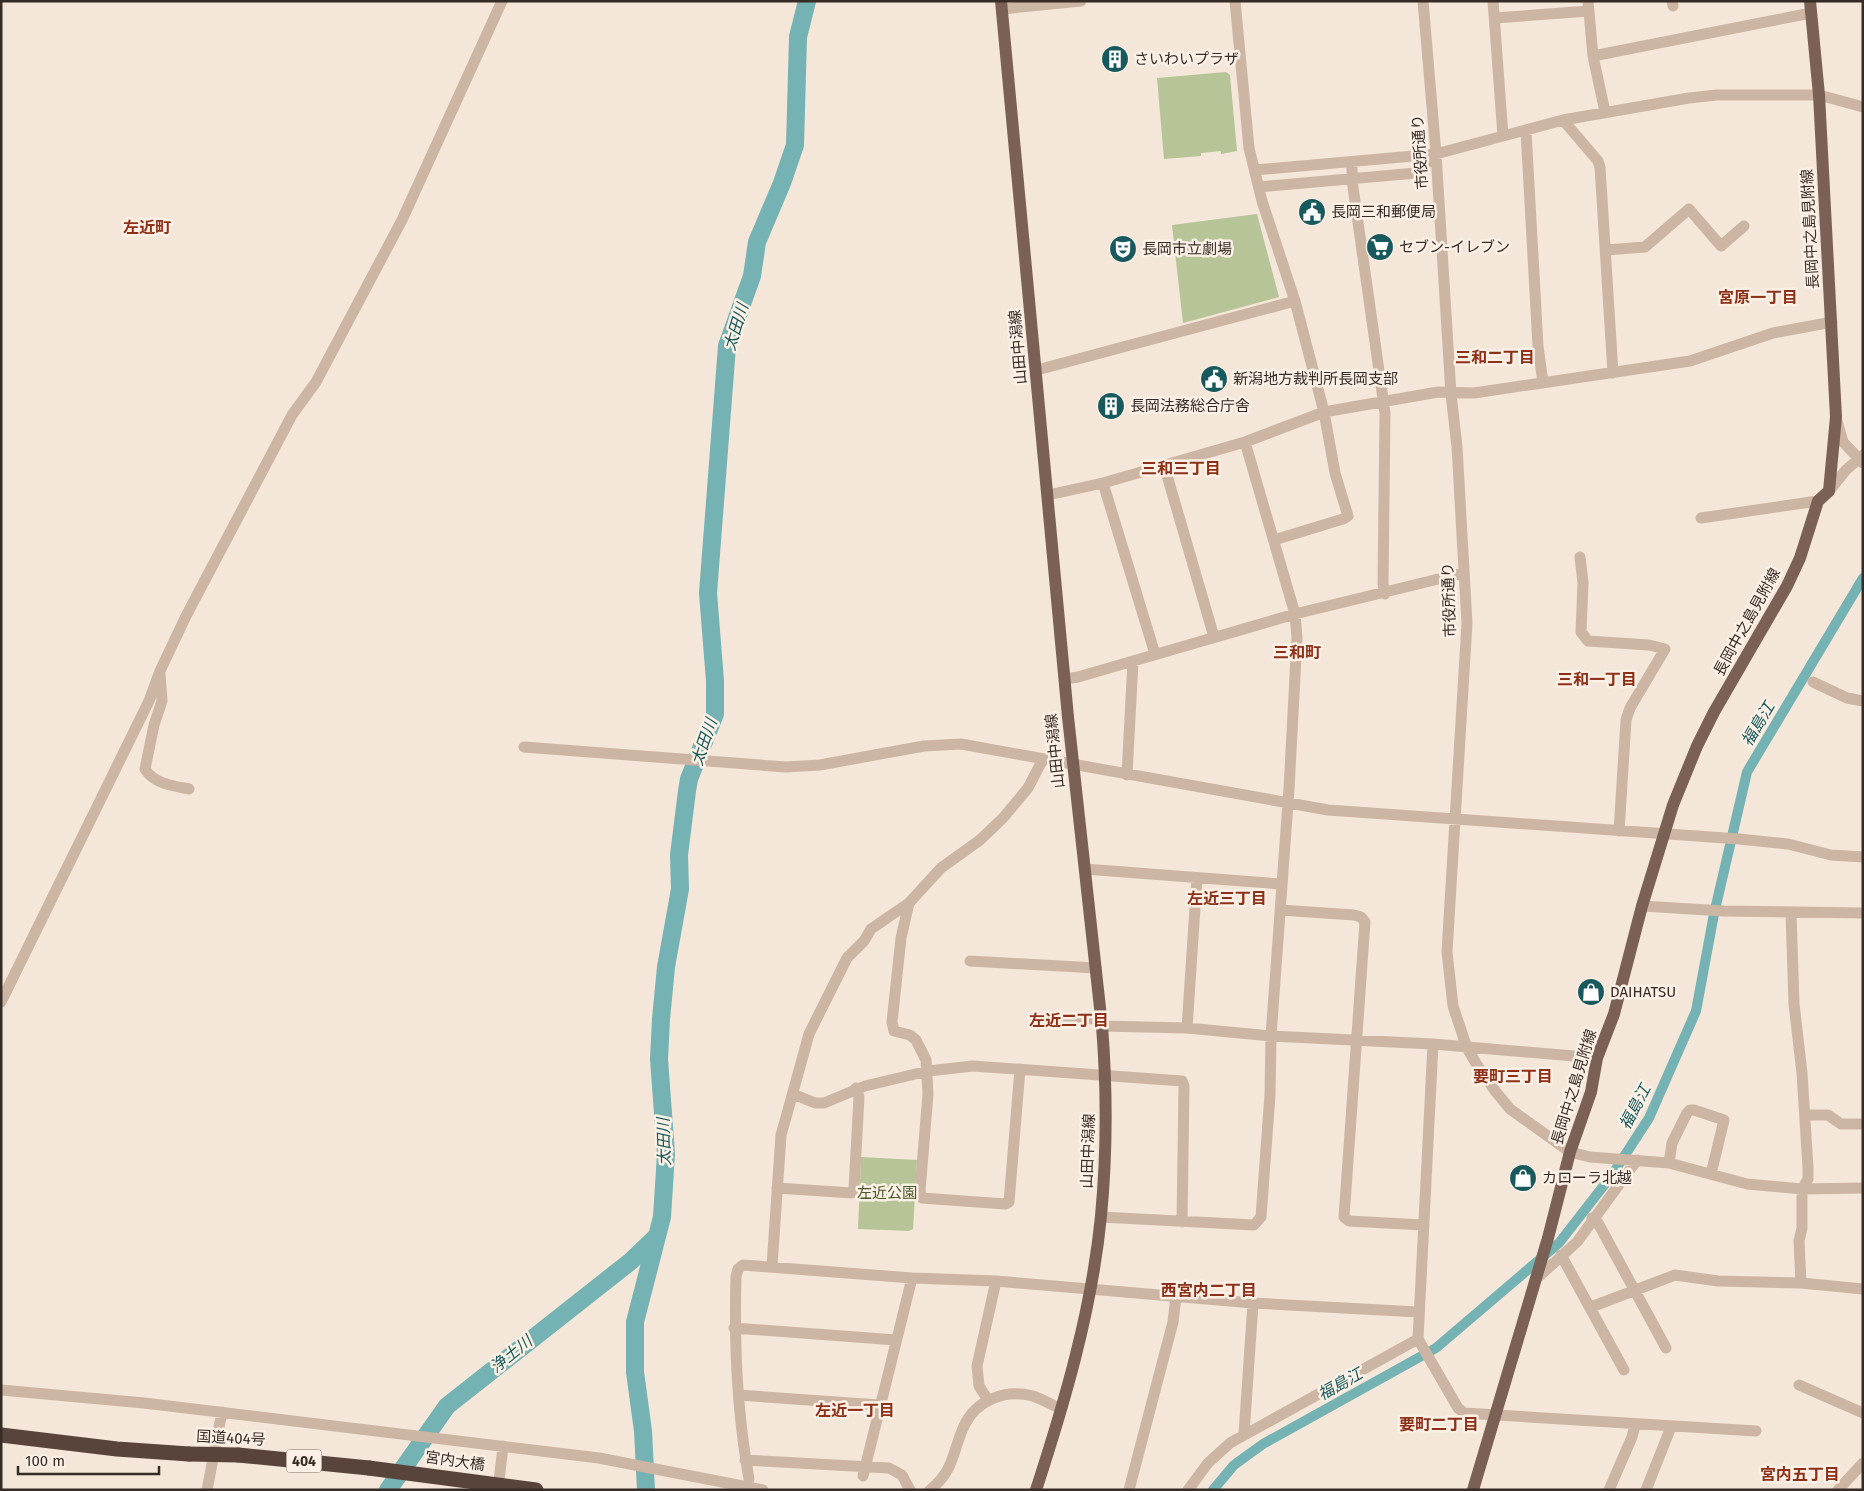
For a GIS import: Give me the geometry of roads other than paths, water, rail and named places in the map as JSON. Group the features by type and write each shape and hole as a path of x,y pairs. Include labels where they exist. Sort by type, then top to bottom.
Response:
{"highway":[{"name":"国道404号","path":"1,1434 117,1449 238,1455 369,1468"},
{"name":"宮内大橋","path":"369,1468 536,1490"}],"main road":[{"name":"山田中潟線","path":"1002,5 1073,765 1102,1022 1106,1075 1106,1132 1101,1217 1090,1288 1074,1363 1036,1490"},
{"name":"長岡中之島見附線","path":"1811,7 1819,95 1836,417 1829,491"},
{"path":"1818,501 1829,491"},
{"name":"長岡中之島見附線","path":"1537,1274 1570,1152 1590,1092 1597,1058 1614,1014 1642,906 1664,832 1697,746 1787,586 1800,558 1818,501"},
{"path":"1473,1490 1537,1274"}],"street":[{"path":"1,1002 128,745 186,616 292,415 316,382 402,220 502,1"},
{"path":"1002,5 1081,1"},
{"path":"1235,1 1249,148 1259,187 1295,301 1324,412 1336,473 1348,516 1274,540"},
{"name":"市役所通り","path":"1423,1 1436,154 1451,394 1457,447 1466,623 1465,664 1454,819 1448,974 1453,1006 1467,1048 1489,1083 1510,1109 1570,1152"},
{"path":"1493,1 1503,136"},
{"path":"1494,18 1589,6 1593,56 1605,112"},
{"path":"1593,56 1811,7"},
{"path":"1255,170 1352,163 1436,154 1563,120 1718,95 1819,95 1863,108"},
{"path":"1563,120 1598,160 1606,250 1613,372"},
{"path":"1526,131 1538,346 1543,383"},
{"path":"1259,187 1416,173 1436,154"},
{"path":"1352,163 1352,180 1384,402 1383,584 1385,594"},
{"path":"1606,250 1645,247 1689,209 1721,246 1744,226"},
{"path":"1037,370 1295,301"},
{"path":"1048,495 1104,483 1245,442 1324,412 1438,392 1451,394 1474,393 1690,361 1773,333 1832,322"},
{"path":"1829,491 1846,470 1861,459 1843,442 1836,417"},
{"path":"1101,1217 1254,1225 1261,1217 1270,1095 1270,1036 1288,803 1297,638 1295,614 1245,442"},
{"path":"1164,465 1214,637"},
{"path":"1104,483 1155,654"},
{"path":"1701,518 1818,501"},
{"path":"1580,558 1583,583 1581,632 1588,641 1649,644 1665,649 1630,708 1626,720 1619,831"},
{"path":"1065,678 1133,661 1295,614 1385,594 1463,573"},
{"path":"1127,775 1133,661"},
{"path":"160,671 162,701 154,726 145,769 149,776 158,781 190,789"},
{"path":"1814,682 1847,698 1863,701"},
{"path":"524,747 761,766 820,765 939,744 961,744 1328,810 1619,831 1664,832 1788,844 1830,855 1863,857"},
{"path":"772,1266 781,1134 809,1034 847,958 864,941 871,929 909,903 941,868 980,840 1003,818 1028,788 1043,759"},
{"path":"1085,869 1281,884"},
{"path":"1187,1028 1196,878"},
{"path":"909,903 901,938 892,1022 894,1031 916,1040 926,1060 928,1070 928,1094 920,1191 922,1198 1005,1204 1009,1202 1020,1069"},
{"path":"1642,906 1703,911 1863,913"},
{"path":"1280,910 1354,915 1361,917 1365,922 1344,1217 1349,1220 1423,1225"},
{"path":"1791,912 1794,1004 1805,1115 1808,1179 1802,1189 1802,1228 1799,1241 1801,1283"},
{"path":"970,961 1096,968"},
{"path":"1047,1018 1270,1036 1433,1044 1597,1058"},
{"path":"1433,1044 1418,1312 1420,1342 1458,1408 1464,1413 1756,1431"},
{"path":"793,1094 815,1103 824,1103 856,1088 928,1070 973,1066 1182,1081 1184,1086 1182,1222"},
{"path":"778,1188 852,1193 854,1189 859,1097 856,1088"},
{"path":"1669,1163 1672,1144 1687,1113 1690,1110 1694,1110 1724,1120 1711,1174"},
{"path":"1805,1115 1828,1115 1841,1124 1863,1124"},
{"path":"1570,1152 1590,1157 1669,1163 1747,1184 1802,1189 1863,1188"},
{"path":"1537,1274 1577,1242 1592,1218 1620,1186 1634,1159"},
{"path":"1592,1218 1598,1223 1666,1348"},
{"path":"1561,1255 1624,1370"},
{"path":"749,1479 745,1460 734,1328 736,1276 738,1269 749,1265 912,1278 996,1281 1090,1288 1254,1303 1418,1312"},
{"path":"1591,1308 1676,1275 1718,1281 1801,1283 1863,1289"},
{"path":"864,1472 879,1405 912,1278"},
{"path":"988,1400 979,1386 977,1366 996,1281"},
{"path":"1129,1490 1173,1322 1176,1296"},
{"path":"1244,1434 1254,1303"},
{"path":"734,1328 896,1340"},
{"path":"1188,1490 1198,1474 1218,1452 1244,1434 1420,1342"},
{"path":"1799,1385 1863,1413"},
{"path":"1,1390 222,1412 599,1458 762,1490"},
{"path":"739,1395 879,1405"},
{"path":"930,1490 948,1472 963,1428 970,1416 988,1400 1004,1395 1027,1396 1061,1409"},
{"path":"207,1490 222,1412"},
{"path":"1609,1490 1635,1425"},
{"path":"1646,1490 1671,1427"},
{"path":"498,1490 503,1446"},
{"path":"745,1460 864,1472 897,1470 907,1481 910,1490"},
{"path":"1838,1490 1863,1463"}],"waterway":[{"name":"太田川","path":"646,1490 643,1431 635,1372 635,1322 662,1217 666,1154 659,1059 661,1019 666,967 680,889 679,855 687,791 689,779 715,714 715,681 708,593 727,346 752,276 757,242 782,183 795,145 798,37 807,1"},
{"name":"福島江","path":"1213,1490 1234,1465 1263,1444 1436,1348 1559,1243 1612,1175 1649,1118 1696,1011 1714,914 1747,772 1863,578"},
{"name":"浄土川","path":"388,1490 447,1406 631,1261 655,1238"}],"place":[{"name":"さいわいプラザ","path":"1115,59"},
{"name":"長岡三和郵便局","path":"1312,212"},
{"name":"セブン-イレブン","path":"1380,247"},
{"name":"長岡市立劇場","path":"1123,249"},
{"name":"新潟地方裁判所長岡支部","path":"1214,379"},
{"name":"長岡法務総合庁舎","path":"1111,406"},
{"name":"DAIHATSU","path":"1591,992"},
{"name":"カローラ北越","path":"1523,1178"}],"district":[{"name":"左近町","path":"147,227"},
{"name":"宮原一丁目","path":"1758,297"},
{"name":"三和二丁目","path":"1495,357"},
{"name":"三和三丁目","path":"1181,468"},
{"name":"三和町","path":"1297,652"},
{"name":"三和一丁目","path":"1597,679"},
{"name":"左近三丁目","path":"1227,898"},
{"name":"左近二丁目","path":"1069,1020"},
{"name":"要町三丁目","path":"1513,1076"},
{"name":"西宮内二丁目","path":"1209,1290"},
{"name":"左近一丁目","path":"855,1410"},
{"name":"要町二丁目","path":"1439,1424"},
{"name":"宮内五丁目","path":"1800,1474"}],"park label":[{"name":"左近公園","path":"887,1193"}]}
